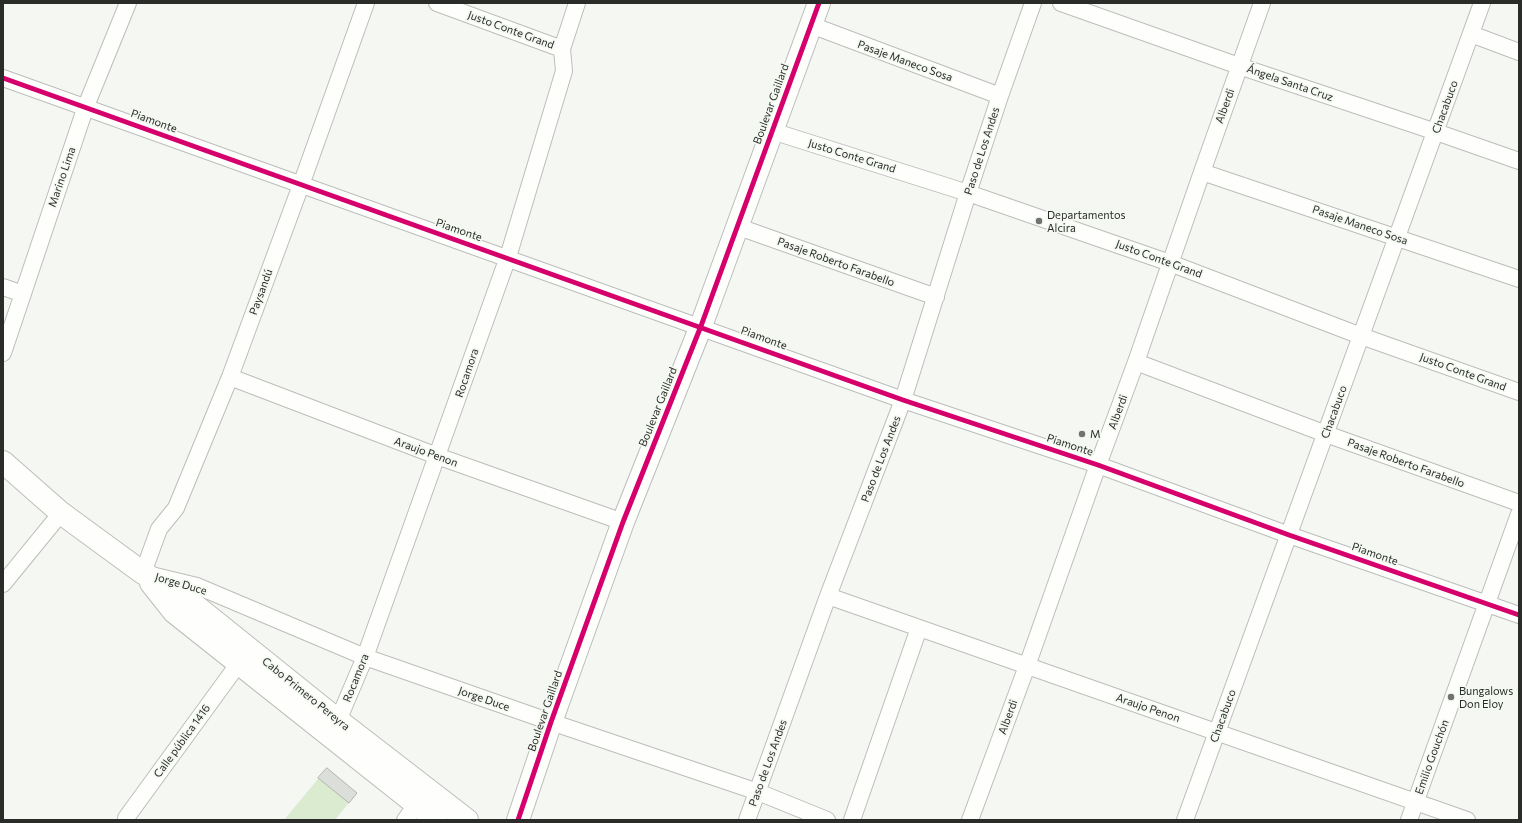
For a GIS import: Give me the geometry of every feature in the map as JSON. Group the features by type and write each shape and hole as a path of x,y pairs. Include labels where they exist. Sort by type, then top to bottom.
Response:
{"street":[{"name":"Marino Lima","path":"3,353 86,106 128,3"},
{"name":"Paysandú","path":"142,573 159,529 176,508 230,377 366,3"},
{"name":"Justo Conte Grand","path":"437,3 562,49"},
{"name":"Rocamora","path":"335,728 365,657 508,257 564,71 562,49 577,3"},
{"name":"Boulevar Gaillard","path":"518,820 551,722 623,522 700,326 819,3"},
{"name":"Paso de Los Andes","path":"747,820 828,596 903,400 968,193 1032,3"},
{"name":"Ángela Santa Cruz","path":"1061,3 1519,162"},
{"name":"Alberdi","path":"970,820 1136,362 1262,3"},
{"name":"Chacabuco","path":"1185,820 1482,3"},
{"name":"Pasaje Maneco Sosa","path":"811,25 1000,96"},
{"path":"1471,34 1519,52"},
{"name":"Piamonte","path":"3,78 86,106 301,185 508,257 903,400 1098,465 1289,535 1519,615"},
{"name":"Justo Conte Grand","path":"772,131 968,193 1170,263 1361,336 1519,392"},
{"name":"Pasaje Maneco Sosa","path":"1202,172 1519,279"},
{"name":"Pasaje Roberto Farabello","path":"736,226 936,297"},
{"path":"3,287 23,294"},
{"name":"Pasaje Roberto Farabello","path":"1136,362 1326,434 1519,503"},
{"name":"Araujo Penon","path":"230,377 438,456 623,522"},
{"name":"Cabo Primero Pereyra","path":"3,462 61,513 142,573 186,598 335,728 410,812 436,820"},
{"path":"3,584 61,513"},
{"name":"Emilio Gouchón","path":"1409,820 1519,514"},
{"name":"Cabo Primero Pereyra","path":"142,573 174,612 239,663 467,820"},
{"name":"Jorge Duce","path":"142,573 197,586 365,657 758,792 828,820"},
{"name":"Araujo Penon","path":"828,596 1467,820"},
{"path":"852,820 919,628"},
{"name":"Calle pública 1416","path":"126,819 239,663"}],"green space":[{"path":"327,768 357,793 335,820 284,820"}],"building":[{"path":"327,768 357,793 349,803 318,778"}],"cycle path":[{"path":"518,820 551,722 623,522 701,326 819,3"},
{"path":"3,78 903,400 1098,465 1289,535 1519,615"}],"place":[{"name":"Departamentos Alcira","path":"1039,221"},
{"name":"M","path":"1082,434"},
{"name":"Bungalows Don Eloy","path":"1451,697"}]}
